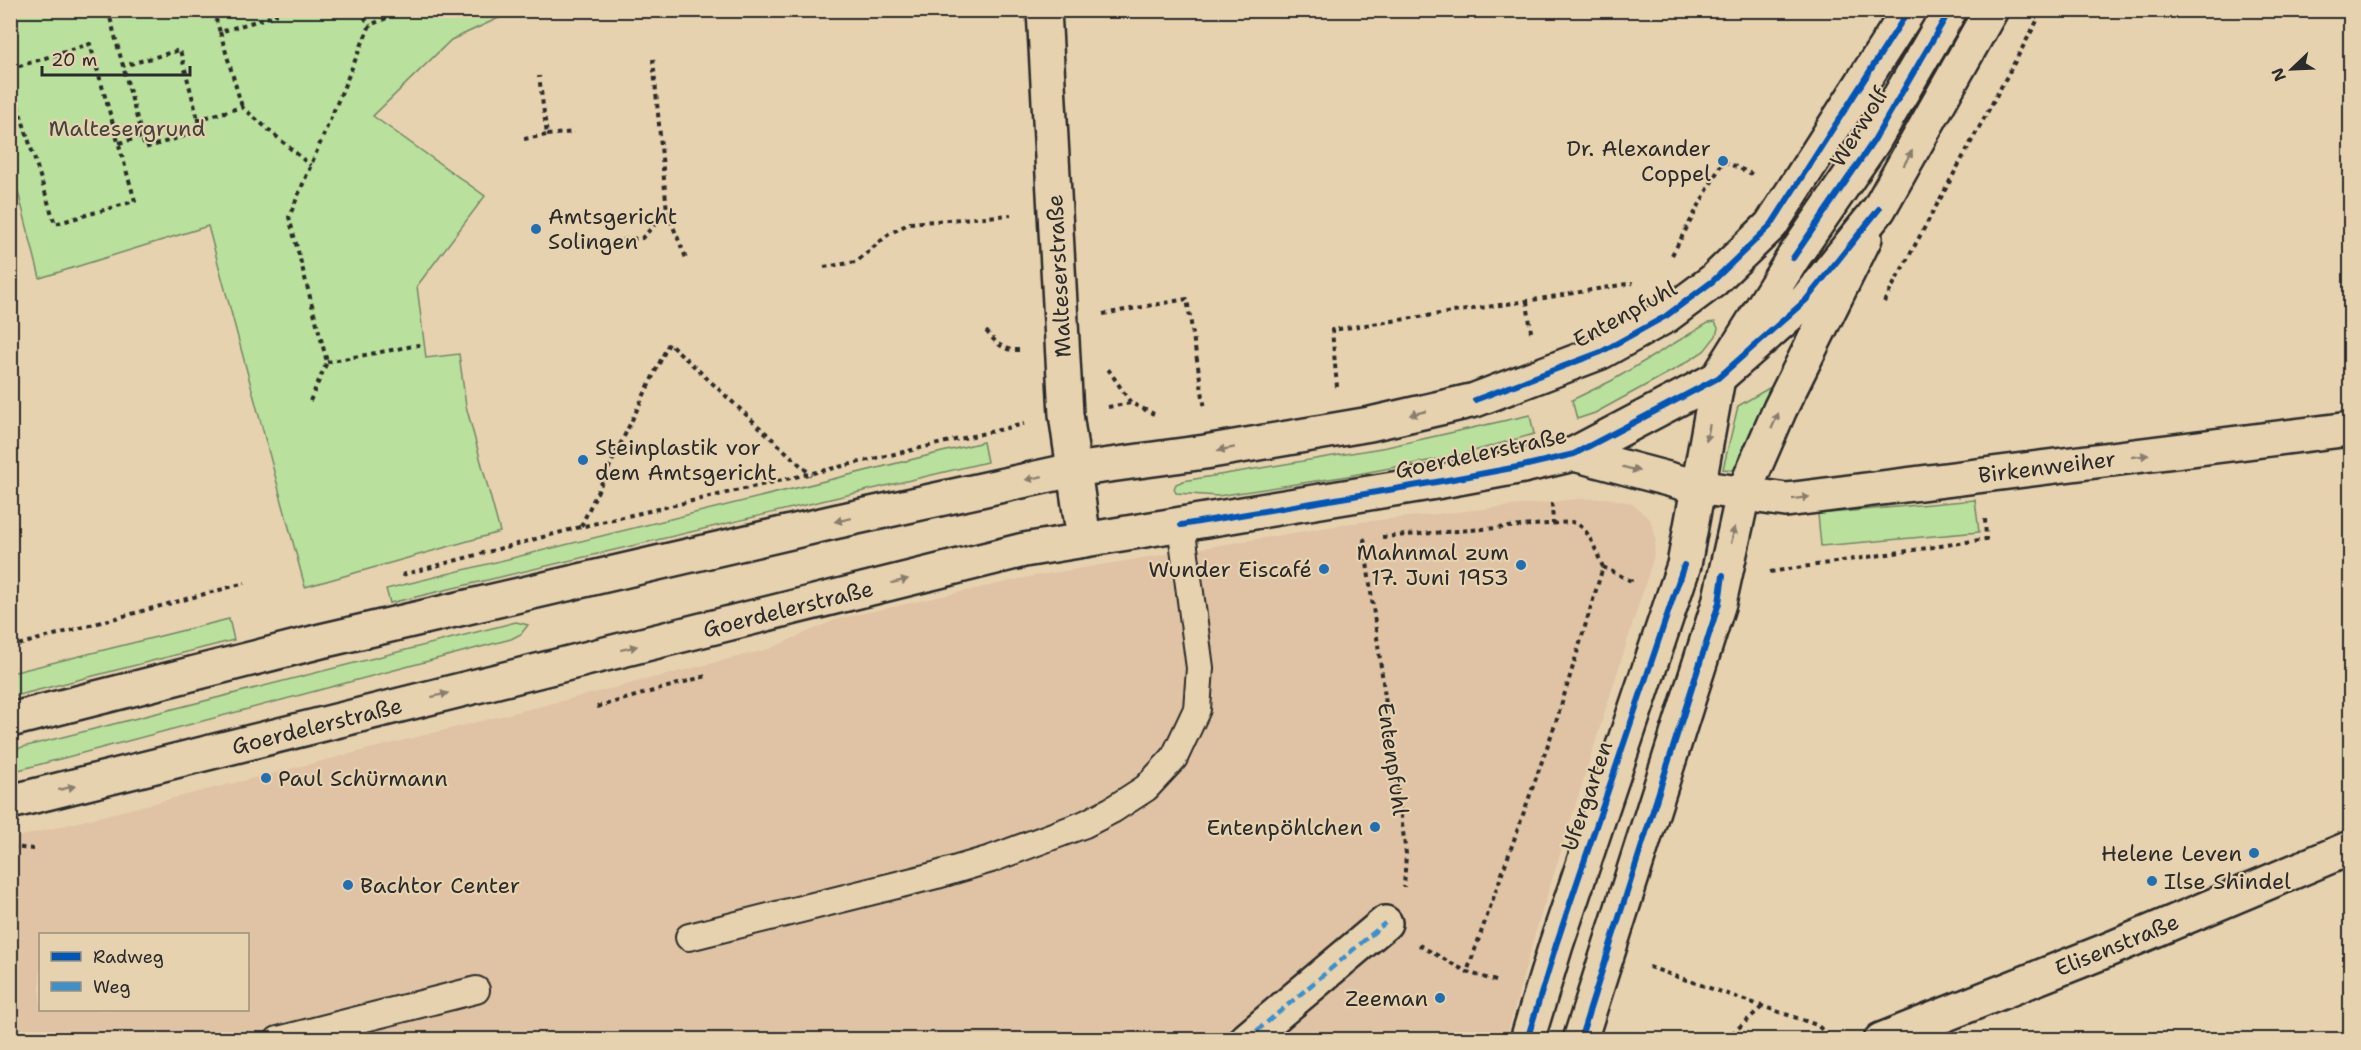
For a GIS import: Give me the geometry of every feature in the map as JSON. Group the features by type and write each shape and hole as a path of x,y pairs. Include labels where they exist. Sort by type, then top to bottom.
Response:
{"main road":[{"name":"Malteserstraße","path":"1044,10 1066,414 1084,540"},
{"name":"Werwolf","path":"1771,225 1909,10"},
{"name":"Werwolf","path":"1718,378 1793,258 1873,142 1950,10"},
{"path":"1580,1040 1719,603 1723,575 1743,494 1780,410 1879,208 1991,10"},
{"name":"Goerdelerstraße","path":"10,802 1023,550 1477,475 1574,454 1718,378 1806,300 1879,208"},
{"name":"Entenpfuhl","path":"1073,470 1205,452 1358,426 1475,400 1601,352 1666,316 1713,281 1771,225"},
{"path":"1698,487 1718,378"},
{"name":"Birkenweiher","path":"1743,494 1785,500 2350,429"},
{"name":"Goerdelerstraße","path":"1574,454 1698,487 1743,494"},
{"path":"10,720 321,641 834,522 1073,470"},
{"name":"Ufergarten","path":"1527,1040 1556,945 1684,565 1698,487"},
{"name":"Elisenstraße","path":"1881,1040 2105,951 2350,848"},
{"path":"1246,1040 1385,923"}],"lane":[{"path":"689,937 937,875 991,859 1085,824 1146,788 1174,758 1197,709 1200,668 1181,525"},
{"path":"278,1040 476,990"}],"path":[{"path":"108,10 142,137 145,148 201,131 180,50 123,66"},
{"path":"213,10 242,107 311,166"},
{"path":"220,32 276,15 275,10"},
{"path":"359,10 370,25"},
{"path":"310,401 327,362 289,217 370,25 405,10"},
{"path":"1884,303 2043,10"},
{"path":"10,69 90,45 135,201 55,224 10,81"},
{"path":"653,58 668,212 686,258"},
{"path":"539,76 547,135"},
{"path":"197,120 242,107"},
{"path":"524,139 574,132"},
{"path":"119,143 142,137"},
{"path":"1669,262 1723,161 1761,178"},
{"path":"614,242 642,238 668,212"},
{"path":"824,267 856,262 889,234 910,223 1021,214"},
{"path":"1338,394 1332,330 1527,302 1637,282"},
{"path":"1095,316 1187,299 1206,416"},
{"path":"986,331 1001,348 1026,350"},
{"path":"580,527 669,343 811,475"},
{"path":"327,362 424,344"},
{"path":"392,578 580,527 1066,414 1131,403 1159,417"},
{"path":"1767,563 1764,573 1986,539"},
{"path":"10,647 245,583"},
{"path":"10,847 34,849"},
{"path":"1385,923 1423,948 1467,972 1503,983"},
{"path":"1645,966 1817,1025 1833,1040"},
{"path":"1725,1040 1763,1005"}],"shaded area":[{"path":"1607,498 1631,503 1650,519 1656,538 1653,559 1535,934 1506,1039 11,1039 10,836 14,838 769,649 837,619 1029,577 1352,523 1577,499"}],"green space":[{"name":"Maltesergrund","path":"10,11 514,11 451,40 373,116 485,196 417,286 426,358 459,354 466,406 500,532 305,587 208,226 40,278 11,164"},
{"path":"1715,322 1718,328 1716,336 1704,351 1595,413 1577,419 1572,400 1613,380 1708,323"},
{"path":"1769,388 1773,392 1740,471 1723,469 1738,406"},
{"path":"1530,415 1534,434 1460,455 1342,477 1218,496 1176,493 1174,489 1176,484 1183,481 1387,447"},
{"path":"983,442 987,462 390,603 386,589"},
{"path":"1975,500 1979,532 1821,546 1818,514"},
{"path":"229,619 234,640 11,697 11,673"},
{"path":"516,622 528,625 521,634 511,639 11,772 11,750"}],"marked path":[{"path":"1246,1040 1385,923"}],"cycle path":[{"path":"1475,400 1601,352 1666,316 1713,281 1771,225 1909,10"},
{"path":"1793,258 1873,142 1950,10"},
{"path":"1181,525 1442,481 1574,454 1718,378 1806,300 1879,209"},
{"path":"1527,1040 1556,945 1684,565"},
{"path":"1580,1040 1719,603 1723,575"}],"place":[{"name":"Dr. Alexander Coppel","path":"1723,161"},
{"name":"Amtsgericht Solingen","path":"536,229"},
{"name":"Steinplastik vor dem Amtsgericht","path":"583,460"},
{"name":"Mahnmal zum 17. Juni 1953","path":"1521,565"},
{"name":"Wunder Eiscafé","path":"1324,569"},
{"name":"Paul Schürmann","path":"266,778"},
{"name":"Entenpöhlchen","path":"1375,827"},
{"name":"Helene Leven","path":"2254,853"},
{"name":"Ilse Shindel","path":"2152,881"},
{"name":"Bachtor Center","path":"348,885"},
{"name":"Zeeman","path":"1440,998"}]}
